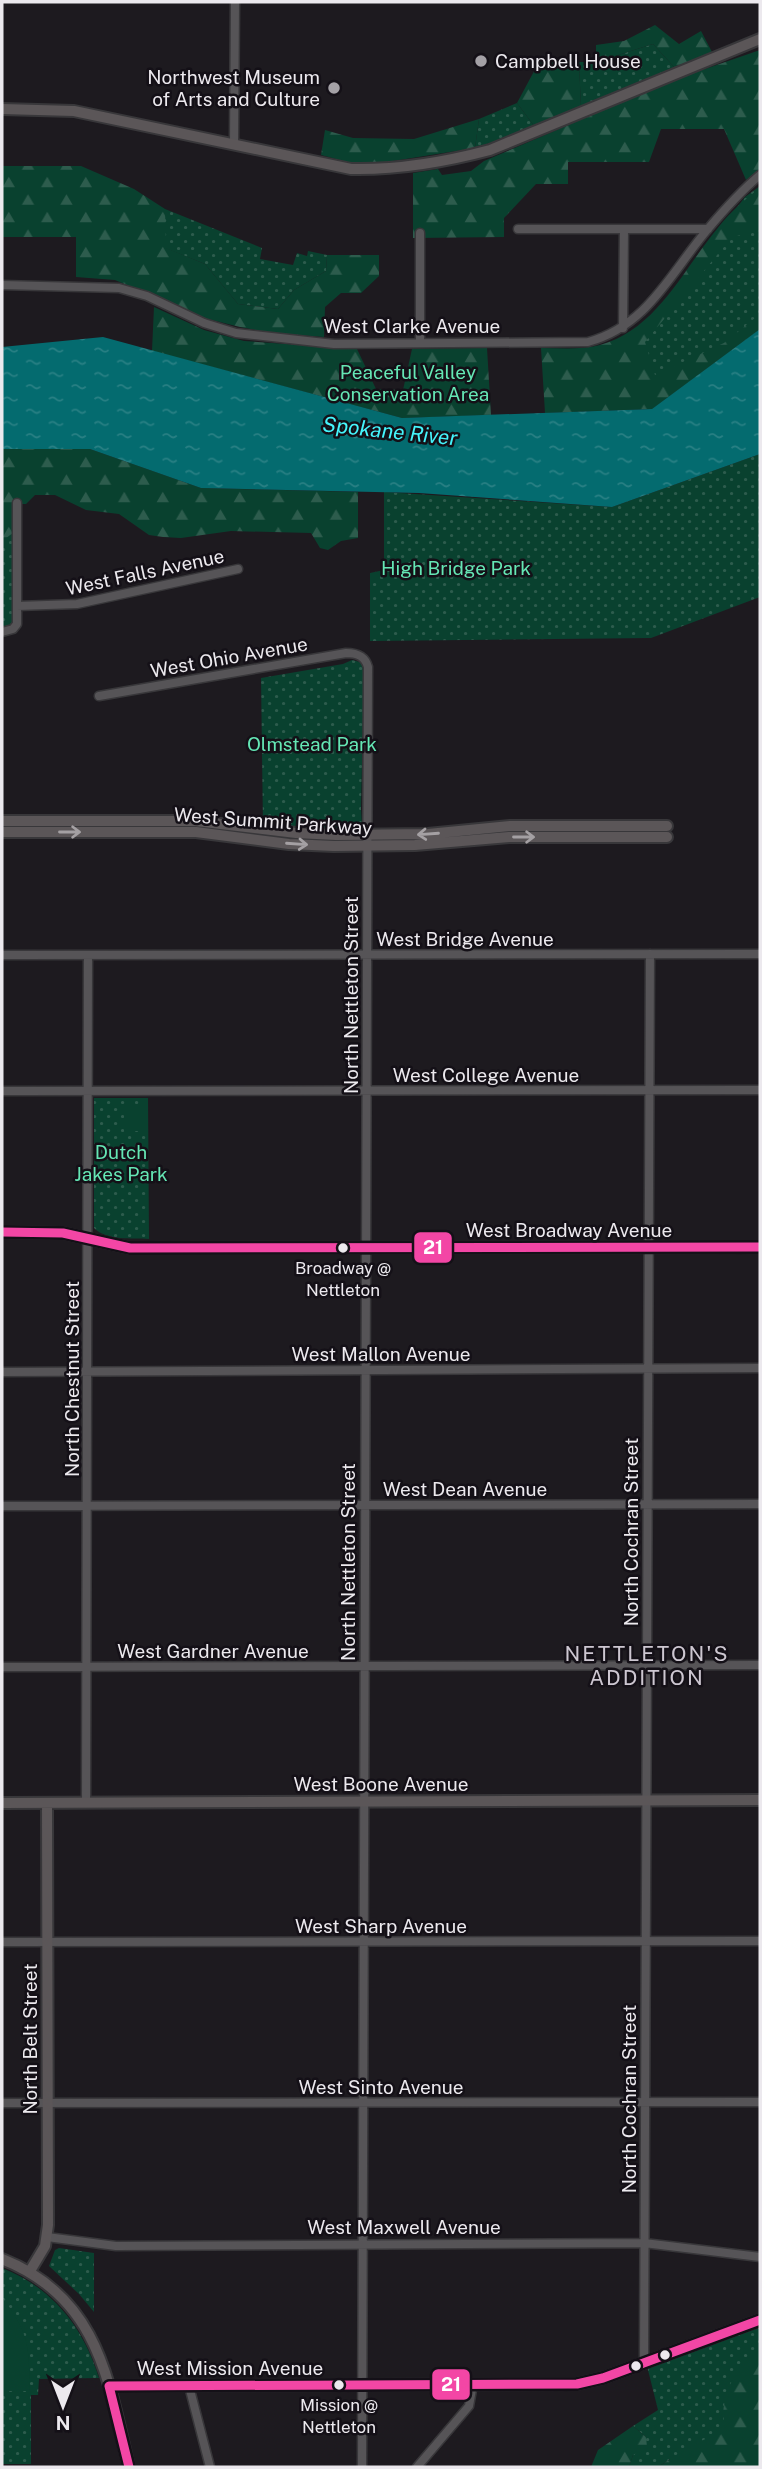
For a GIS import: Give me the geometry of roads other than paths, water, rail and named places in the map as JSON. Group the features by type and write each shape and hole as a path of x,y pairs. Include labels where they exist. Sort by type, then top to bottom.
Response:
{"street":[{"path":"234,143 235,2"},
{"path":"2,109 74,111 351,169 378,170 450,160 490,150 760,39"},
{"name":"West Clarke Avenue","path":"2,285 119,288 147,296 204,324 236,333 334,344 587,342 608,337 643,312 708,229 760,175"},
{"path":"518,229 708,229"},
{"path":"623,328 624,229"},
{"path":"420,233 420,343"},
{"path":"2,632 15,627 18,503"},
{"name":"West Falls Avenue","path":"17,606 77,604 238,569"},
{"name":"West Ohio Avenue","path":"99,696 342,654 354,653 364,658"},
{"name":"North Nettleton Street","path":"362,2467 368,667 364,658"},
{"name":"West Summit Parkway","path":"2,821 23,826 150,826 302,845 367,840 431,845 603,831 667,831"},
{"name":"West Summit Parkway","path":"2,832 23,826"},
{"name":"North Cochran Street","path":"644,2362 650,954"},
{"name":"West Bridge Avenue","path":"2,955 760,954"},
{"name":"North Chestnut Street","path":"86,1803 88,955"},
{"name":"West College Avenue","path":"2,1091 760,1090"},
{"name":"West Broadway Avenue","path":"2,1232 50,1232 131,1248 760,1247"},
{"name":"West Mallon Avenue","path":"2,1371 760,1368"},
{"name":"West Dean Avenue","path":"2,1506 760,1504"},
{"name":"West Gardner Avenue","path":"2,1667 760,1665"},
{"name":"West Boone Avenue","path":"2,1803 760,1800"},
{"name":"North Belt Street","path":"30,2271 43,2250 47,2237 47,1803"},
{"name":"West Sharp Avenue","path":"2,1942 760,1941"},
{"name":"West Sinto Avenue","path":"2,2103 760,2102"},
{"name":"West Maxwell Avenue","path":"47,2237 116,2246 644,2243 760,2257"},
{"path":"2,2259 30,2271 52,2288 81,2319 110,2386 129,2467"},
{"name":"West Mission Avenue","path":"110,2386 578,2384 603,2378 760,2320"},
{"path":"417,2467 469,2406 473,2384"},
{"path":"190,2386 210,2467"}],"water":[{"name":"Spokane River","path":"760,329 760,454 612,507 419,493 201,488 90,449 2,449 2,347 103,337 402,418 652,409"}],"place":[{"name":"Campbell House","path":"481,61"},
{"name":"Northwest Museum of Arts and Culture","path":"334,88"},
{"name":"Broadway @ Nettleton","path":"343,1248"},
{"name":"Mission @ Nettleton","path":"339,2385"}],"district":[{"name":"NETTLETON'S ADDITION","path":"647,1665"}],"park label":[{"name":"Peaceful Valley Conservation Area","path":"408,383"},
{"name":"High Bridge Park","path":"456,568"},
{"name":"Olmstead Park","path":"312,744"},
{"name":"Dutch Jakes Park","path":"121,1163"}]}
